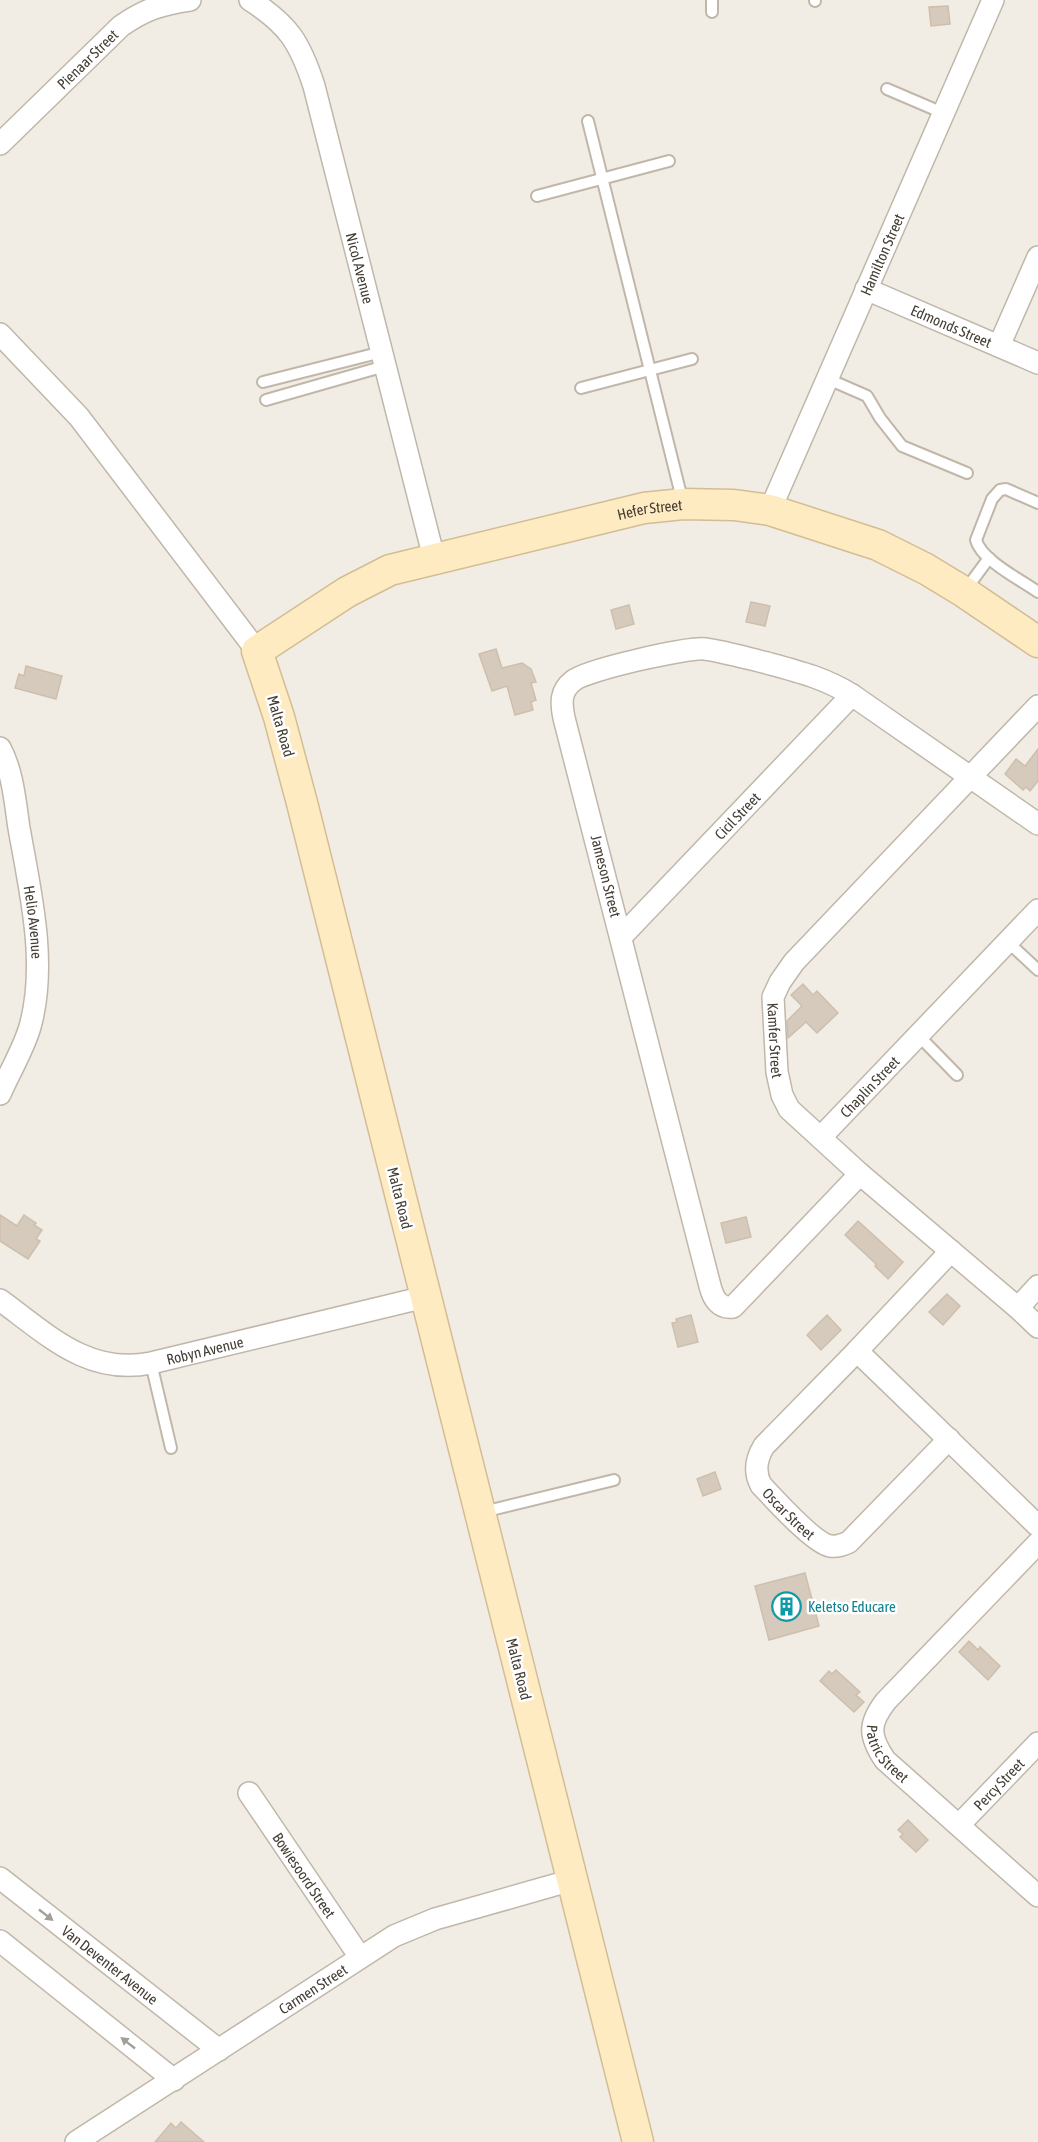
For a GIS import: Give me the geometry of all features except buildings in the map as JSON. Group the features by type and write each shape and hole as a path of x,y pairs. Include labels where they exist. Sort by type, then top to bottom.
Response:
{"street":[{"name":"Pienaar Street","path":"0,144 121,27 141,12 190,0"},
{"name":"Nicol Avenue","path":"250,0 269,12 289,32 300,47 306,61 434,558"},
{"name":"Hamilton Street","path":"770,510 993,0"},
{"path":"999,346 1038,257"},
{"name":"Edmonds Street","path":"866,289 1038,363"},
{"name":"Malta Road","path":"0,334 79,417 257,651 279,717 302,803 638,2142"},
{"name":"Hefer Street","path":"257,651 371,578 390,570 644,508 683,504 770,510 878,545 926,569 964,592 1038,642"},
{"name":"Jameson Street","path":"860,1174 733,1307 727,1308 720,1305 713,1296 710,1286 561,704 563,694 569,684 579,677 596,671 682,650 703,649 729,653 822,678 852,695 971,777"},
{"name":"Cicil Street","path":"621,937 852,695"},
{"name":"Kamfer Street","path":"1038,706 794,962 775,990 773,997 776,1056 782,1095 789,1109 860,1174 1038,1326"},
{"name":"Helio Avenue","path":"0,748 12,786 28,881 37,954 36,1000 31,1026 0,1094"},
{"path":"971,777 1038,824"},
{"name":"Chaplin Street","path":"821,1137 1038,910"},
{"name":"Oscar Street","path":"949,1439 849,1542 839,1546 824,1544 810,1533 761,1485 757,1476 757,1461 764,1446 951,1251"},
{"path":"1018,1308 1038,1286"},
{"name":"Robyn Avenue","path":"0,1300 66,1348 82,1357 118,1367 150,1363 425,1297"},
{"path":"857,1351 1038,1526"},
{"name":"Patric Street","path":"1038,1543 886,1701 873,1722 872,1732 874,1742 885,1760 1038,1896"},
{"name":"Percy Street","path":"959,1825 1038,1743"},
{"name":"Bowiesoord Street","path":"249,1793 360,1958"},
{"name":"Van Deventer Avenue","path":"0,1878 219,2050"},
{"name":"Carmen Street","path":"76,2142 394,1936 435,1918 572,1880"},
{"path":"0,1941 174,2079"}],"lane":[{"path":"712,0 712,12"},
{"path":"888,90 943,113"},
{"path":"588,121 683,504"},
{"path":"537,196 669,161"},
{"path":"263,382 383,359"},
{"path":"266,400 383,359"},
{"path":"581,388 692,359"},
{"path":"828,378 867,396 880,418 902,446 967,473"},
{"path":"1038,503 1006,489 996,492 976,540 980,549 989,558 1038,591"},
{"path":"964,592 989,558"},
{"path":"1008,942 1038,970"},
{"path":"918,1035 957,1075"},
{"path":"150,1363 171,1448"},
{"path":"479,1513 614,1480"}],"place":[{"name":"Keletso Educare","path":"787,1606"}]}
